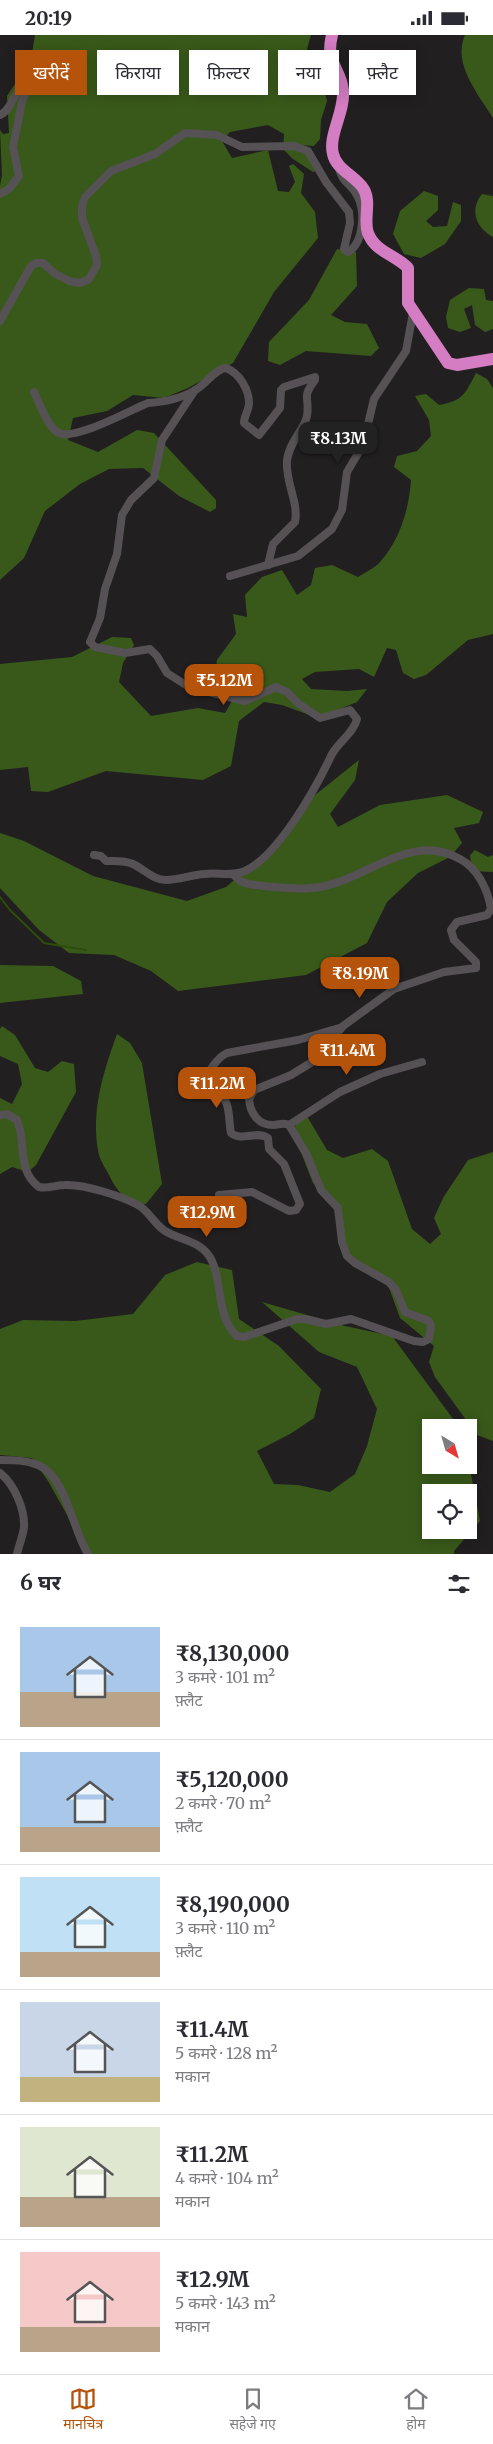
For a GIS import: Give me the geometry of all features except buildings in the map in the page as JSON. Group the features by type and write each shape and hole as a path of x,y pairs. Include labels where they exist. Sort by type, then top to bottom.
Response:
{"highway":[{"path":"332,35 329,53 342,87 343,99 332,142 333,154 337,163 361,185 367,195 366,224 371,238 383,251 408,268 407,297 413,313 448,363 458,365 493,359"}],"street":[{"path":"0,115 7,111 14,96 26,82 31,80 22,102 13,147 18,176 9,189 0,194"},
{"path":"0,321 31,266 36,263 43,263 54,273 69,281 80,283 89,279 97,265 96,256 82,218 82,206 85,197 111,171 155,154 181,134 217,135 242,147 294,146 308,151 326,182 349,211 350,223 344,249 348,252 358,243 361,233 361,205 355,191 342,179 337,163"},
{"path":"230,576 268,565 305,551 326,535 337,522 342,509 347,471 363,445 374,399 406,351 413,313"},
{"path":"94,855 101,856 106,861 128,862 161,880 206,873 233,875 255,865 284,833 322,776 335,749 353,728 357,719 350,709 320,718 299,704 282,688 276,687 245,701 224,694 198,690 167,673 157,656 150,649 125,653 95,647 90,642 100,619 104,589 117,554 122,515 131,500 154,478 162,440 195,390 221,369 232,370 242,383 248,399 244,423 258,435 280,408 281,390 284,387 316,378 306,392 307,416 297,432 286,462 295,513 294,522 273,544 268,565"},
{"path":"34,392 55,431 65,436 79,433 148,403 160,403 195,390"},
{"path":"0,1115 7,1114 17,1120 24,1167 31,1180 39,1187 71,1185 120,1196 143,1208 165,1231 189,1240 202,1249 211,1259 219,1298 228,1324 237,1336 244,1337 301,1318 326,1324 351,1319 416,1342 426,1341 430,1337 431,1326 427,1319 409,1315 402,1310 396,1290 389,1282 355,1263 347,1256 342,1242 338,1208 320,1187 307,1155 289,1125 285,1123 271,1125 257,1119 249,1103 251,1093 259,1087 291,1075 317,1059 343,1026 399,987 450,971 476,968 476,962 454,940 450,933 457,922 479,918 490,911 491,905 477,872 468,863 456,856 429,850 390,858 345,879 320,887 272,887 243,883 233,875"},
{"path":"219,1195 252,1192 289,1211 296,1210 300,1203 287,1169 270,1149 268,1139 262,1135 238,1137 231,1133 227,1103 208,1078 208,1073 217,1059 227,1053 298,1040 343,1026"},
{"path":"289,1125 340,1092 385,1072 422,1062"},
{"path":"0,1460 25,1461 45,1469 67,1503 88,1554"},
{"path":"0,1473 14,1489 23,1517 23,1534 17,1554"}],"green space":[{"path":"35,35 311,35 308,50 278,50 278,95 326,95 327,101 321,120 320,139 314,146 299,145 311,156 317,171 313,172 293,159 283,149 284,134 268,125 230,132 222,141 232,158 268,150 278,191 289,192 295,182 289,166 293,164 304,174 301,193 315,212 318,238 274,292 233,363 188,388 164,398 133,395 107,411 73,418 68,440 98,452 137,430 154,433 216,500 216,508 210,512 179,496 143,468 109,469 80,484 45,511 24,558 0,580 0,186 2,175 0,130 3,134 9,133 7,96 15,84 15,95 87,95 87,50 32,50"},
{"path":"465,35 493,35 493,118 464,68 462,46"},
{"path":"424,191 438,196 438,210 426,221 433,227 447,226 453,202 461,205 461,221 445,244 421,258 404,254 393,234 400,211"},
{"path":"482,194 493,196 493,237 482,229 476,218 476,206"},
{"path":"337,249 356,252 357,286 331,315 345,322 367,324 379,348 371,356 306,351 280,365 268,361 269,342 309,300"},
{"path":"469,288 484,289 486,300 493,301 493,329 485,332 475,325 472,305 464,309 471,328 460,332 448,328 446,317 450,300"},
{"path":"476,373 487,379 493,388 493,634 468,640 426,675 414,679 403,673 396,650 387,648 374,677 359,669 315,672 302,679 311,689 347,691 367,689 357,702 318,718 282,705 264,702 239,721 231,766 203,780 106,771 48,792 31,791 28,767 0,770 0,664 72,657 112,637 131,638 134,645 123,663 119,682 151,716 198,708 225,713 235,692 229,677 216,667 217,660 236,634 233,614 247,617 245,595 262,577 282,570 297,595 311,585 315,568 332,565 358,577 378,564 398,534 408,502 411,480 394,467 397,456 417,451 431,436 429,420 415,396 426,394 439,405 453,401 466,391"},
{"path":"359,760 355,780 330,814 338,827 380,805 447,795 483,812 479,823 454,828 462,843 450,857 418,873 387,902 367,943 306,975 178,991 151,971 114,955 69,953 39,930 0,888 0,833 24,841 93,876 187,901 226,887 261,858 305,803"},
{"path":"475,850 488,857 493,855 493,872 472,871 470,855"},
{"path":"0,965 53,966 81,981 83,994 0,1003"},
{"path":"2,1026 15,1035 35,1068 48,1072 62,1061 74,1064 76,1092 36,1165 28,1172 12,1167 0,1174 0,1098 12,1104 22,1084 18,1064 0,1056 0,1029"},
{"path":"117,1034 130,1043 142,1063 162,1184 146,1204 128,1199 119,1191 99,1155 96,1124 99,1093"},
{"path":"299,1117 308,1118 327,1150 343,1158 372,1149 388,1161 412,1229 430,1244 441,1234 434,1218 443,1198 468,1160 493,1152 493,1441 478,1435 478,1419 465,1419 435,1377 429,1362 434,1346 400,1318 388,1285 372,1277 347,1254 333,1204 313,1183 293,1132"},
{"path":"197,1262 232,1270 239,1319 279,1346 321,1389 314,1418 290,1434 257,1451 274,1484 298,1485 330,1492 355,1474 367,1446 377,1409 357,1367 319,1352 262,1302 345,1326 392,1336 453,1419 422,1419 422,1474 471,1474 473,1484 422,1484 422,1539 464,1539 454,1551 454,1554 89,1554 48,1481 32,1458 0,1455 0,1329 23,1320 75,1321 133,1314 165,1275"},
{"path":"477,1505 480,1521 477,1524"}],"waterway":[{"path":"0,897 10,910 44,943 86,950"}]}
